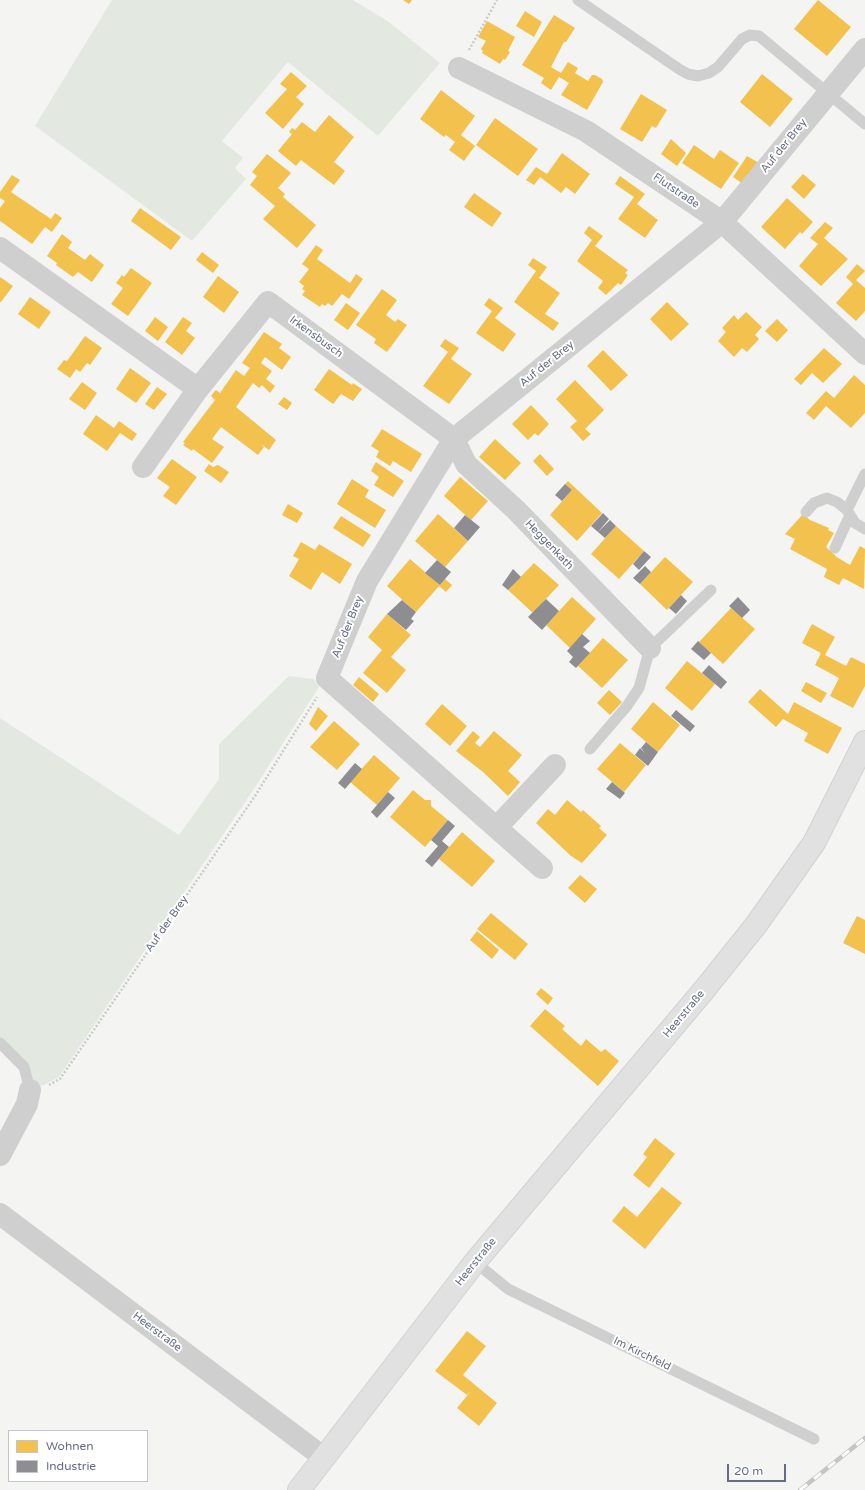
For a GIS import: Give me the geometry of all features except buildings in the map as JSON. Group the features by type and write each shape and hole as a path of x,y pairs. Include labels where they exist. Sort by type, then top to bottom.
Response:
{"main road":[{"name":"Heerstraße","path":"323,1457 475,1262 704,990 756,925 814,843 865,742"},
{"path":"299,1490 323,1457"}],"street":[{"name":"Auf der Brey","path":"327,678 367,581 454,439 722,222 865,49"},
{"name":"Flutstraße","path":"459,68 586,131 722,222 865,354"},
{"path":"0,248 198,389"},
{"name":"Irkensbusch","path":"143,467 198,389 268,302 454,439"},
{"name":"Heggenkath","path":"454,439 466,464 516,510 650,648"},
{"path":"327,678 498,827 542,868"},
{"path":"498,827 555,765"},
{"path":"0,1155 27,1104 30,1090"},
{"name":"Heerstraße","path":"0,1214 323,1457"}],"lane":[{"path":"578,0 688,74 698,76 709,73 718,67 742,39 750,35 759,36 865,124"},
{"path":"835,548 865,474"},
{"path":"806,512 814,503 827,498 837,502 848,513 855,524 865,529"},
{"path":"590,749 627,706 639,688 650,648 711,590"},
{"path":"0,1043 24,1067 30,1090"},
{"name":"Im Kirchfeld","path":"475,1262 508,1289 814,1439"}],"path":[{"path":"459,68 497,0"},
{"name":"Auf der Brey","path":"30,1090 45,1088 60,1079 255,796 327,678"}],"shaded area":[{"path":"112,0 353,0 389,22 440,63 378,136 288,62 222,141 243,158 235,168 246,179 192,241 35,126"},
{"path":"289,676 314,679 319,687 252,792 59,1077 44,1085 31,1088 0,1041 0,718 179,835 219,779 219,744"}],"railway":[{"path":"800,1490 865,1438"}]}
